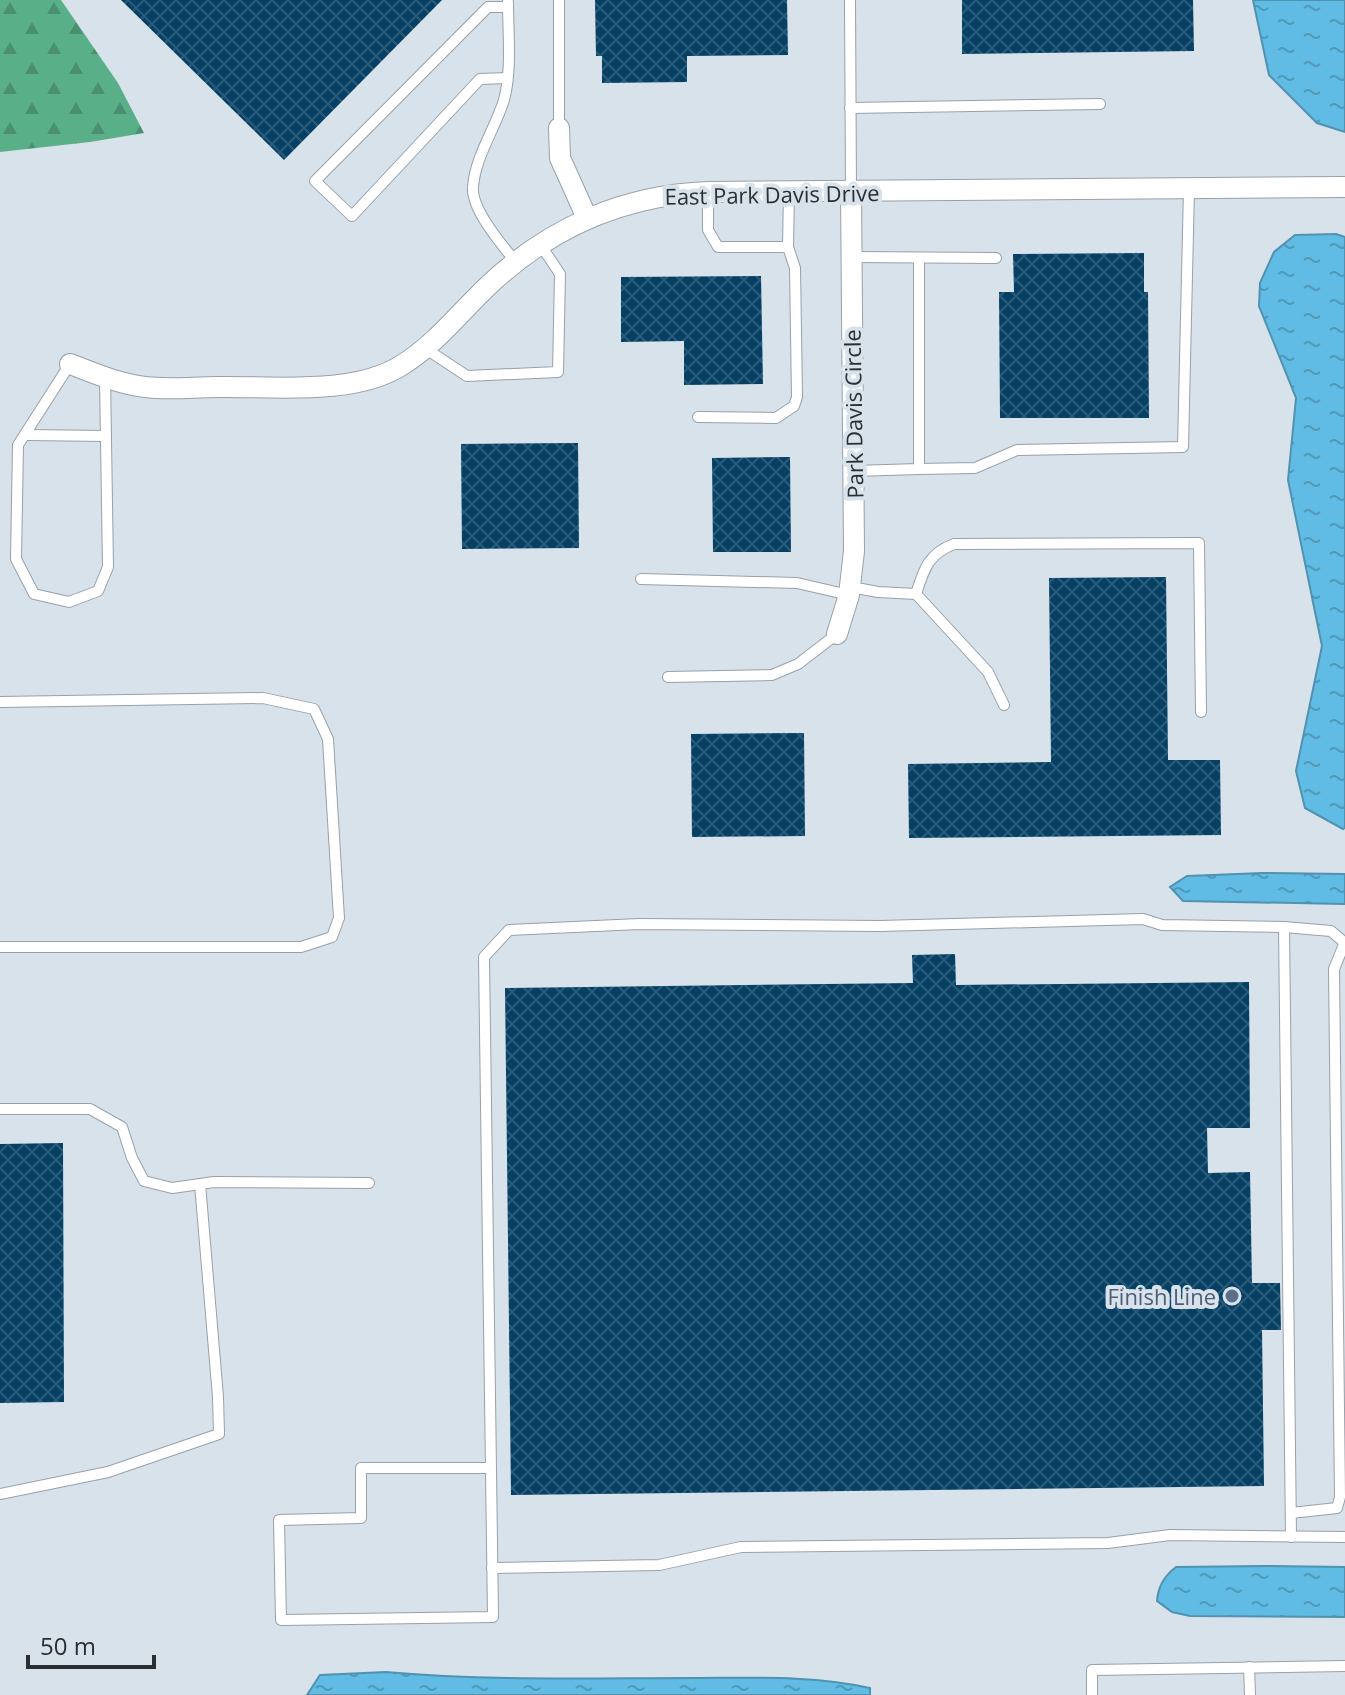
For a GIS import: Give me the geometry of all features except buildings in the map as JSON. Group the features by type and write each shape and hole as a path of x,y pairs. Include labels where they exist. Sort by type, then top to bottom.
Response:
{"street":[{"path":"559,128 560,158 587,218"},
{"name":"East Park Davis Drive","path":"70,364 145,387 330,386 373,379 399,368 426,349 515,261 540,244 587,218 654,197 708,192 1345,187"},
{"name":"Park Davis Circle","path":"837,634 850,591 854,551 851,192"}],"lane":[{"path":"559,0 559,128"},
{"path":"850,0 851,192"},
{"path":"507,78 480,79 352,216 315,181 488,7 508,3 507,78 504,100 480,159 472,189 478,208 515,261"},
{"path":"850,108 1100,104"},
{"path":"853,471 975,468 1017,450 1183,447 1189,189"},
{"path":"708,192 708,230 718,247 788,247"},
{"path":"698,417 776,418 794,406 797,397 795,268 788,247 789,192"},
{"path":"426,349 467,376 558,372 560,274 540,244"},
{"path":"851,257 996,258"},
{"path":"919,258 919,469"},
{"path":"70,364 18,445 16,559 34,594 69,602 98,591 108,567 105,377"},
{"path":"27,435 106,436"},
{"path":"916,594 925,563 939,549 954,544 1199,543 1201,712"},
{"path":"641,579 797,583 850,591 916,594 988,672 1004,705"},
{"path":"668,677 772,675 798,664 837,634"},
{"path":"0,702 263,698 314,709 328,739 339,918 332,937 301,947 0,947"},
{"path":"491,1468 361,1468 361,1518 279,1520 281,1620 493,1617 492,1568 491,1468 484,957 509,930 639,924 865,926 1143,919 1162,925 1331,931 1345,942 1334,969 1340,1497 1337,1508 1291,1513"},
{"path":"1284,927 1291,1537"},
{"path":"0,1109 90,1109 122,1127 132,1158 144,1181 172,1188 200,1184 369,1183"},
{"path":"0,1494 108,1472 219,1434 200,1184"},
{"path":"492,1568 659,1565 741,1547 1108,1543 1170,1535 1345,1537"},
{"path":"1092,1695 1092,1670 1345,1666"},
{"path":"1249,1667 1250,1695"}],"green space":[{"path":"0,0 61,0 118,83 144,133 0,152"}],"water":[{"path":"1253,0 1345,0 1345,132 1317,123 1269,75"},
{"path":"1336,234 1345,237 1343,829 1305,808 1296,771 1322,646 1288,480 1296,398 1259,306 1260,283 1274,252 1295,235"},
{"path":"1345,874 1345,904 1183,901 1170,887 1187,876"},
{"path":"1176,1567 1345,1567 1345,1617 1190,1616 1172,1612 1157,1601 1162,1582"},
{"path":"386,1672 501,1678 804,1679 870,1688 870,1695 307,1695 320,1675"}],"place":[{"name":"Finish Line","path":"1232,1296"}]}
